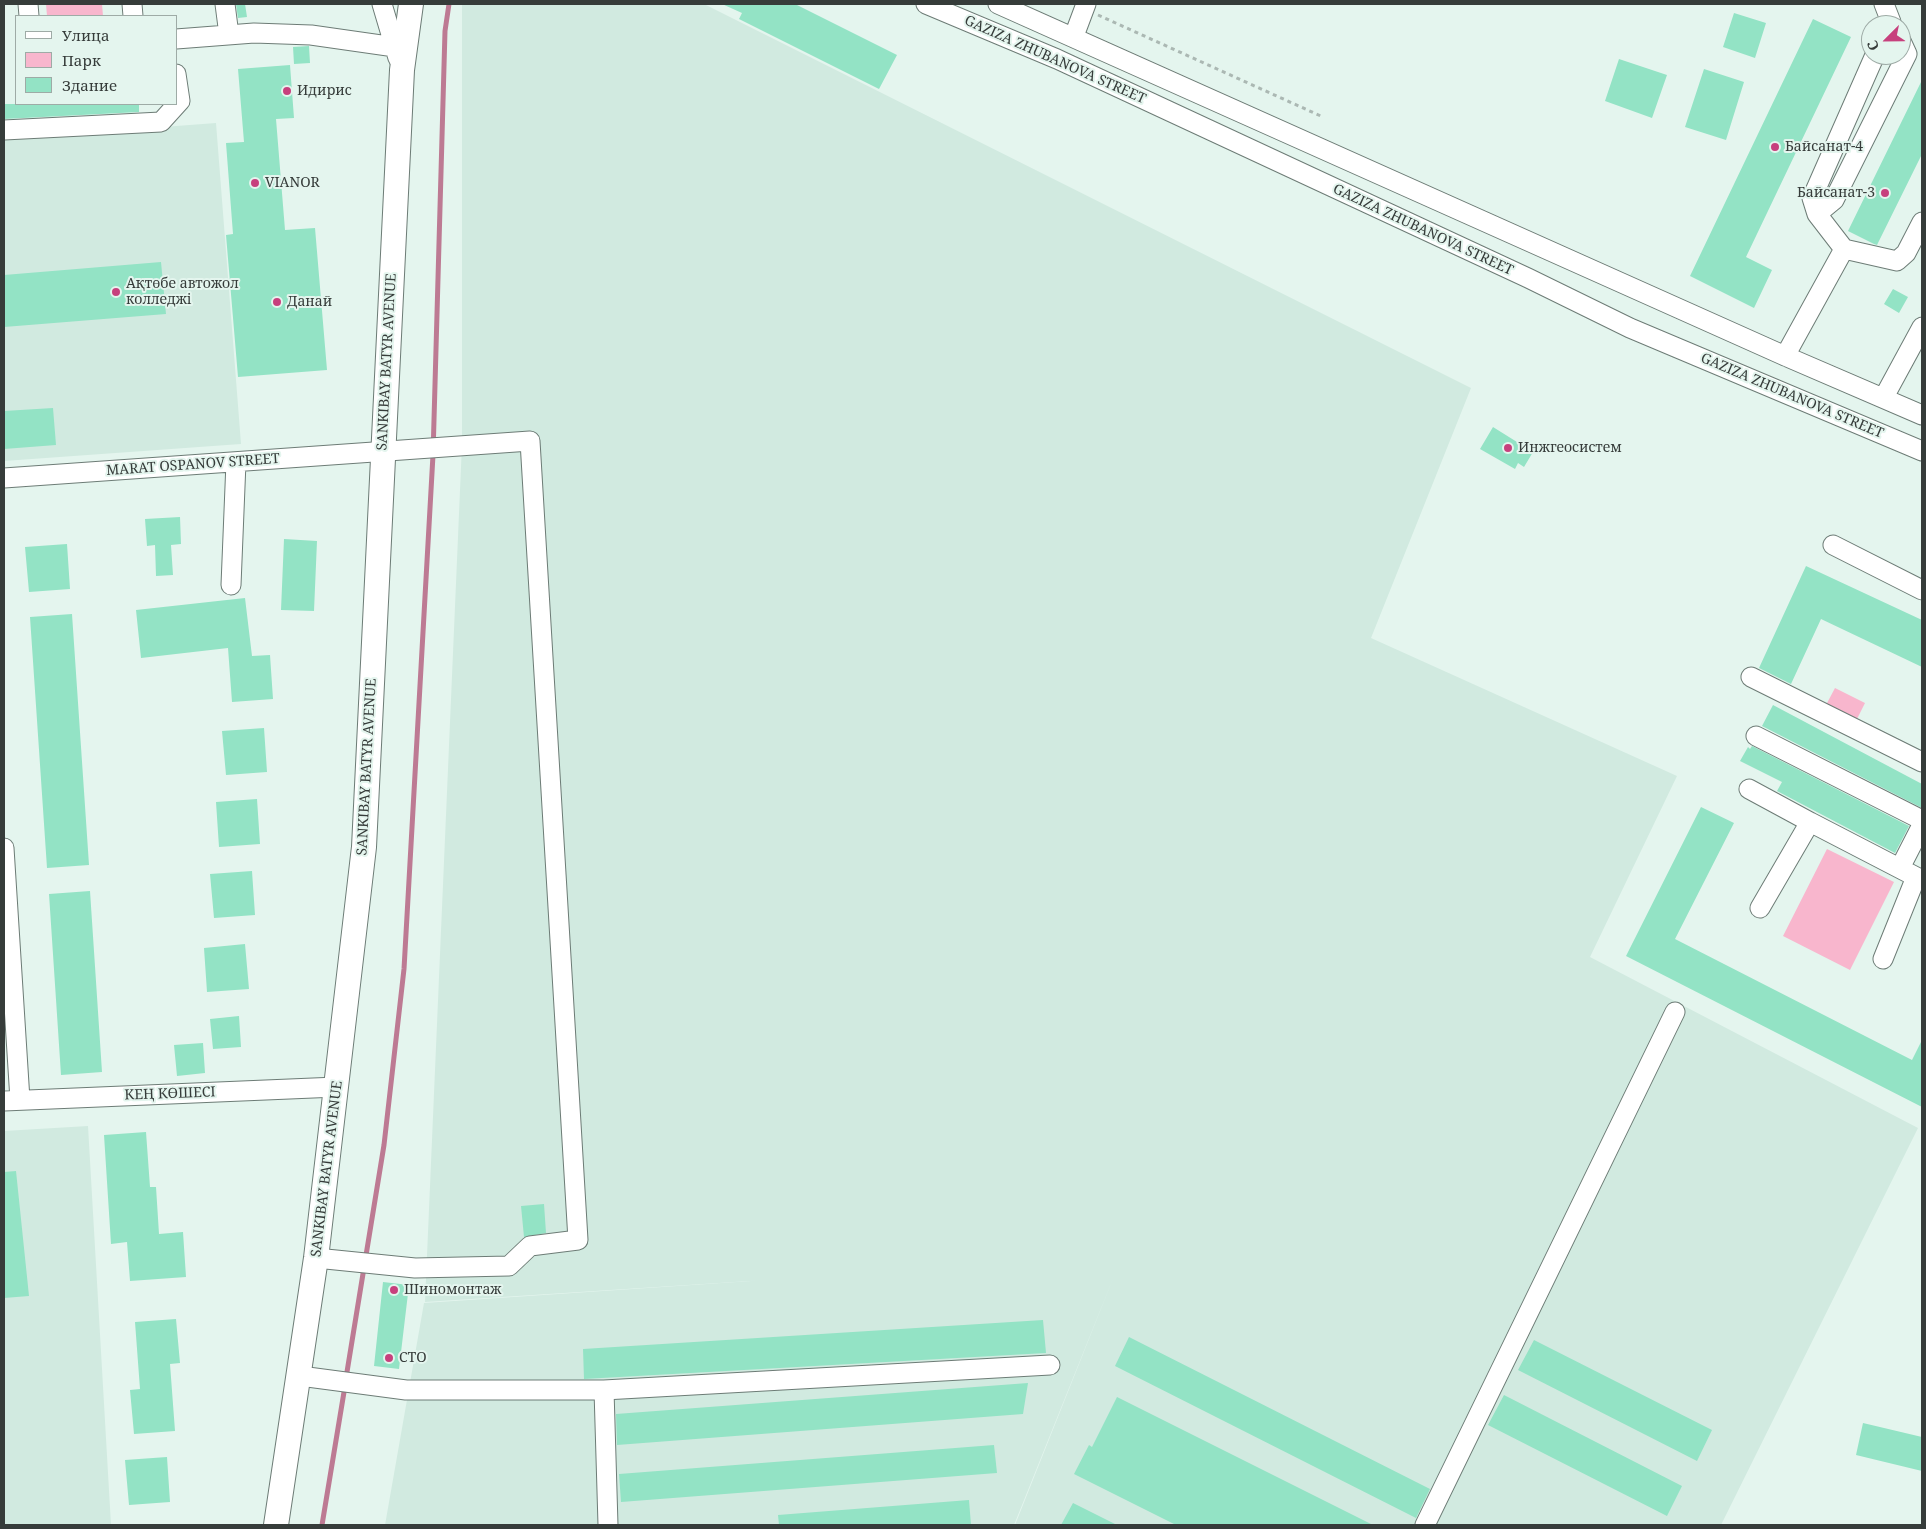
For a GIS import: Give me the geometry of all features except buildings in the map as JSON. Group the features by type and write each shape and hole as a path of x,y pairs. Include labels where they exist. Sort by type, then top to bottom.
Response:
{"main road":[{"name":"SANKIBAY BATYR AVENUE","path":"276,1525 300,1376 316,1258 364,847 402,70 411,4"}],"street":[{"path":"225,4 229,35"},
{"path":"382,4 402,70"},
{"name":"GAZIZA ZHUBANOVA STREET","path":"926,4 1057,59 1528,278 1630,328 1922,451"},
{"name":"GAZIZA ZHUBANOVA STREET","path":"998,4 1074,36 1785,356 1884,397 1922,415"},
{"path":"1074,36 1085,6"},
{"path":"178,39 254,33 311,35 395,47"},
{"path":"1871,65 1812,198 1817,214 1844,249 1897,261 1906,253 1922,222"},
{"path":"1817,214 1834,200 1902,65"},
{"path":"178,88 180,101 178,103"},
{"path":"4,130 162,122 177,105"},
{"path":"1785,356 1844,249"},
{"path":"1884,397 1922,327"},
{"name":"MARAT OSPANOV STREET","path":"4,478 530,441 578,1240 530,1246 508,1266 416,1268 316,1258"},
{"path":"231,585 236,462"},
{"path":"1834,545 1922,590"},
{"path":"1751,677 1922,762"},
{"path":"1756,736 1922,820"},
{"path":"1750,789 1913,875"},
{"path":"1760,908 1810,822"},
{"path":"1883,959 1913,875 1922,825"},
{"path":"4,848 12,1101"},
{"path":"1425,1525 1675,1012"},
{"name":"КЕҢ КӨШЕСІ","path":"12,1101 337,1087"},
{"path":"300,1376 406,1390 604,1390 1050,1365"},
{"path":"604,1390 608,1525"}],"path":[{"path":"1085,6 1323,117"}],"shaded area":[{"path":"462,4 704,4 1471,388 1371,638 1677,776 1590,957 1918,1128 1721,1525 1015,1525 1114,1276 1014,1525 385,1525 424,1303 766,1280 425,1302 462,444"},
{"name":"Ақтөбе автожол колледжі","path":"216,123 241,444 4,461 4,139"},
{"path":"88,1126 111,1525 4,1525 4,1131"}],"green space":[{"path":"46,4 102,4 103,15 47,15"},
{"path":"1835,688 1865,703 1856,721 1826,705"},
{"path":"1827,849 1894,882 1850,970 1783,936"}],"waterway":[{"path":"346,1378 384,1145 404,969 433,455 445,31 449,4"},
{"path":"322,1525 345,1386"}],"place":[{"name":"Идирис","path":"287,91"},
{"name":"Байсанат-4","path":"1775,147"},
{"name":"VIANOR","path":"255,183"},
{"name":"Байсанат-3","path":"1885,193"},
{"name":"Ақтөбе автожол колледжі","path":"116,292"},
{"name":"Данай","path":"277,302"},
{"name":"Инжгеосистем","path":"1508,448"},
{"name":"Шиномонтаж","path":"394,1290"},
{"name":"СТО","path":"389,1358"}]}
